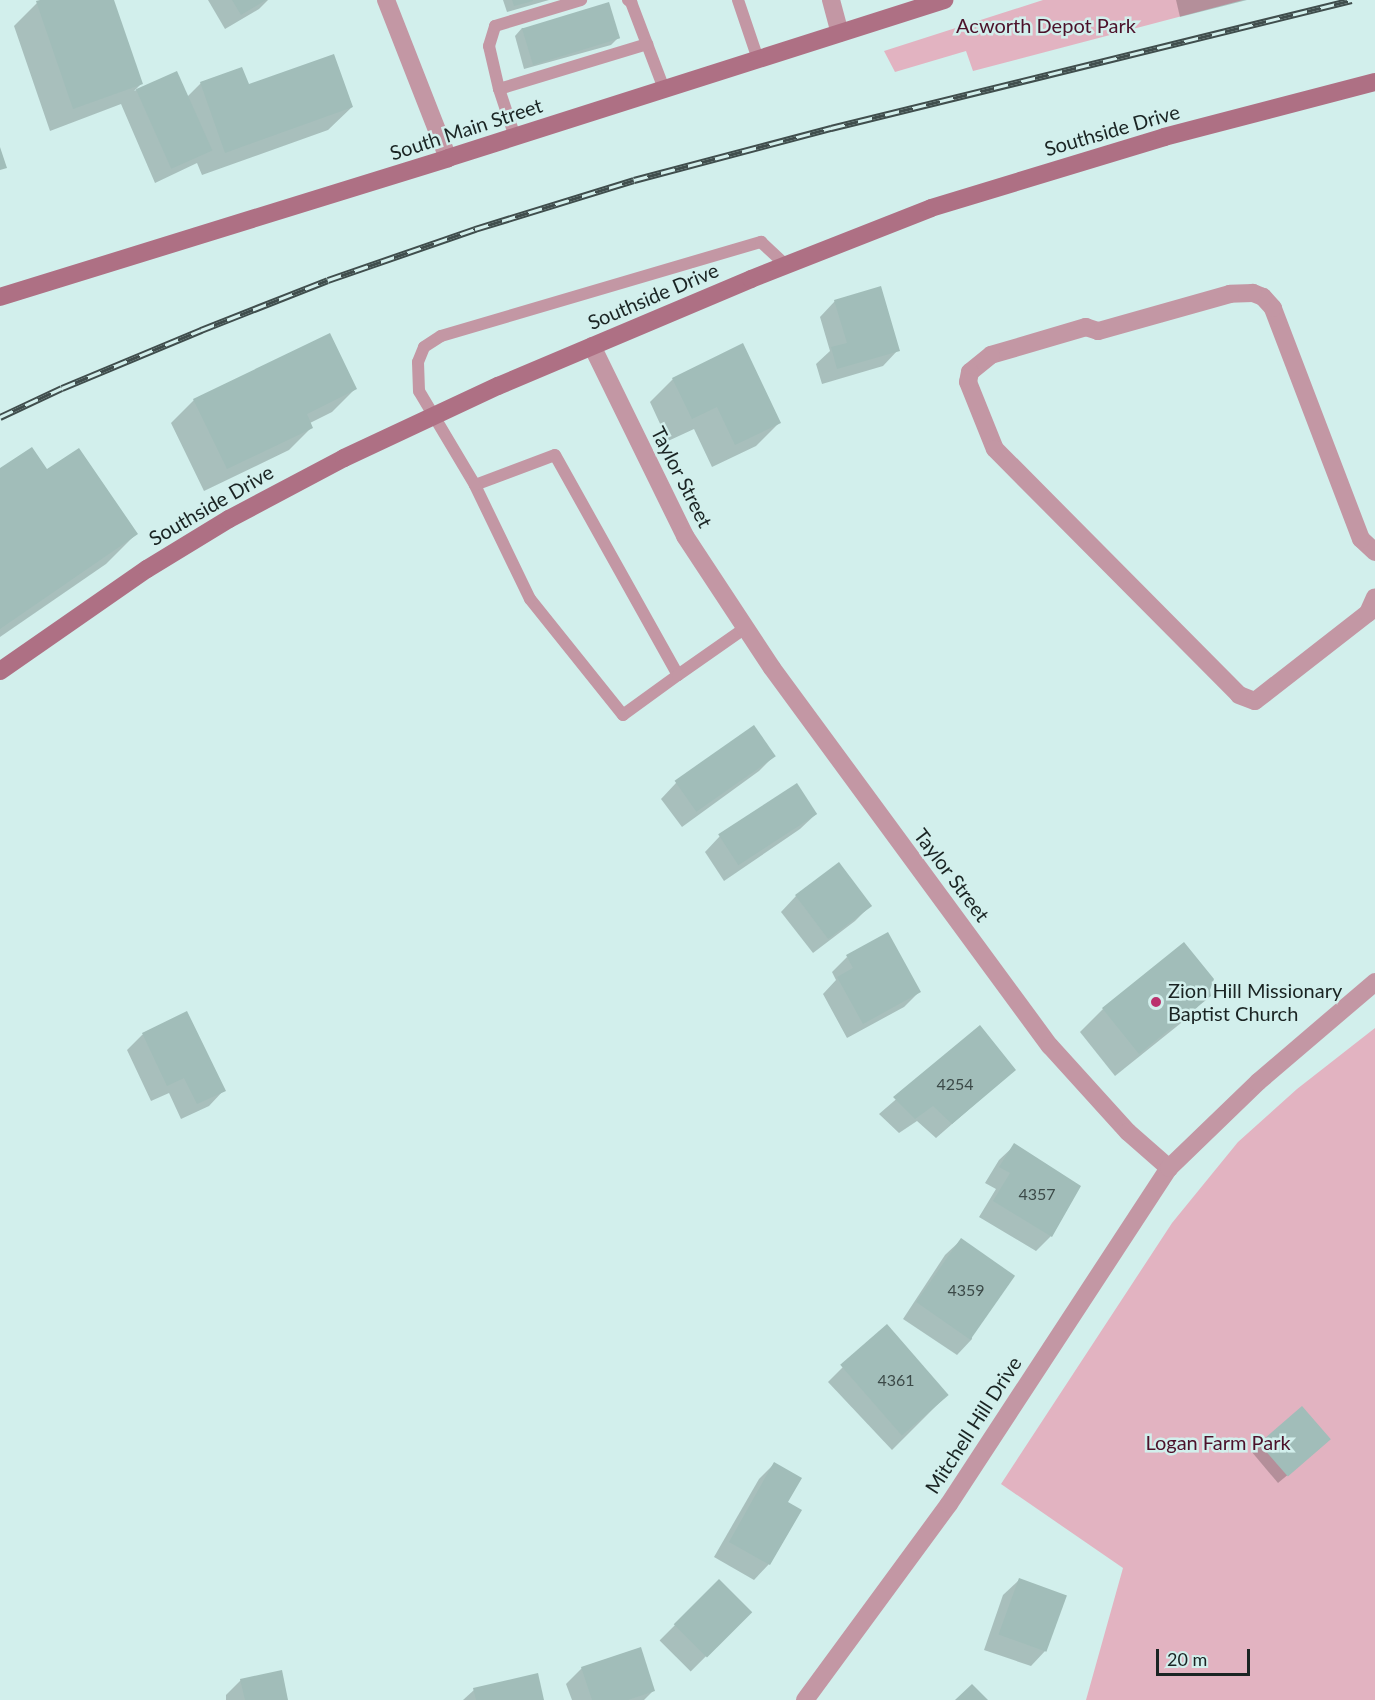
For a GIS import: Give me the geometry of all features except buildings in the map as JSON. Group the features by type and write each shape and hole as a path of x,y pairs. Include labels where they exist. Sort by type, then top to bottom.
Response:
{"street":[{"path":"386,0 448,158"},
{"path":"831,0 840,33"},
{"name":"South Main Street","path":"0,297 515,137 944,0"},
{"name":"Southside Drive","path":"0,671 138,575 283,489 432,416 592,346 786,265 931,208 1164,137 1375,82"},
{"path":"1375,552 1360,539 1273,308 1263,297 1253,293 1230,294 1098,331 1086,327 991,355 970,372 968,382 994,449 1239,696 1255,701 1368,613 1375,597"},
{"name":"Taylor Street","path":"592,346 685,536 745,628 851,778 1050,1046 1128,1132 1169,1167"},
{"path":"1169,1167 1258,1082 1375,982"},
{"name":"Mitchell Hill Drive","path":"805,1700 949,1504 1169,1167"}],"lane":[{"path":"515,137 499,89 489,46 495,26 581,0"},
{"path":"628,0 632,2 664,89"},
{"path":"738,0 758,59"},
{"path":"499,89 647,44"},
{"path":"745,628 623,715 530,599 475,485 419,391 418,362 424,347 441,336 760,242 786,265"},
{"path":"475,485 555,455 678,675"}],"green space":[{"name":"Acworth Depot Park","path":"1043,0 1243,0 973,71 966,51 895,72 884,51"},
{"name":"Logan Farm Park","path":"1375,1028 1375,1700 1086,1700 1123,1568 1001,1484 1172,1223 1238,1142 1297,1089"}],"railway":[{"path":"0,417 62,388 201,330 328,280 475,229 634,180 831,128 1352,0"}],"place":[{"name":"Zion Hill Missionary Baptist Church","path":"1156,1002"}]}
